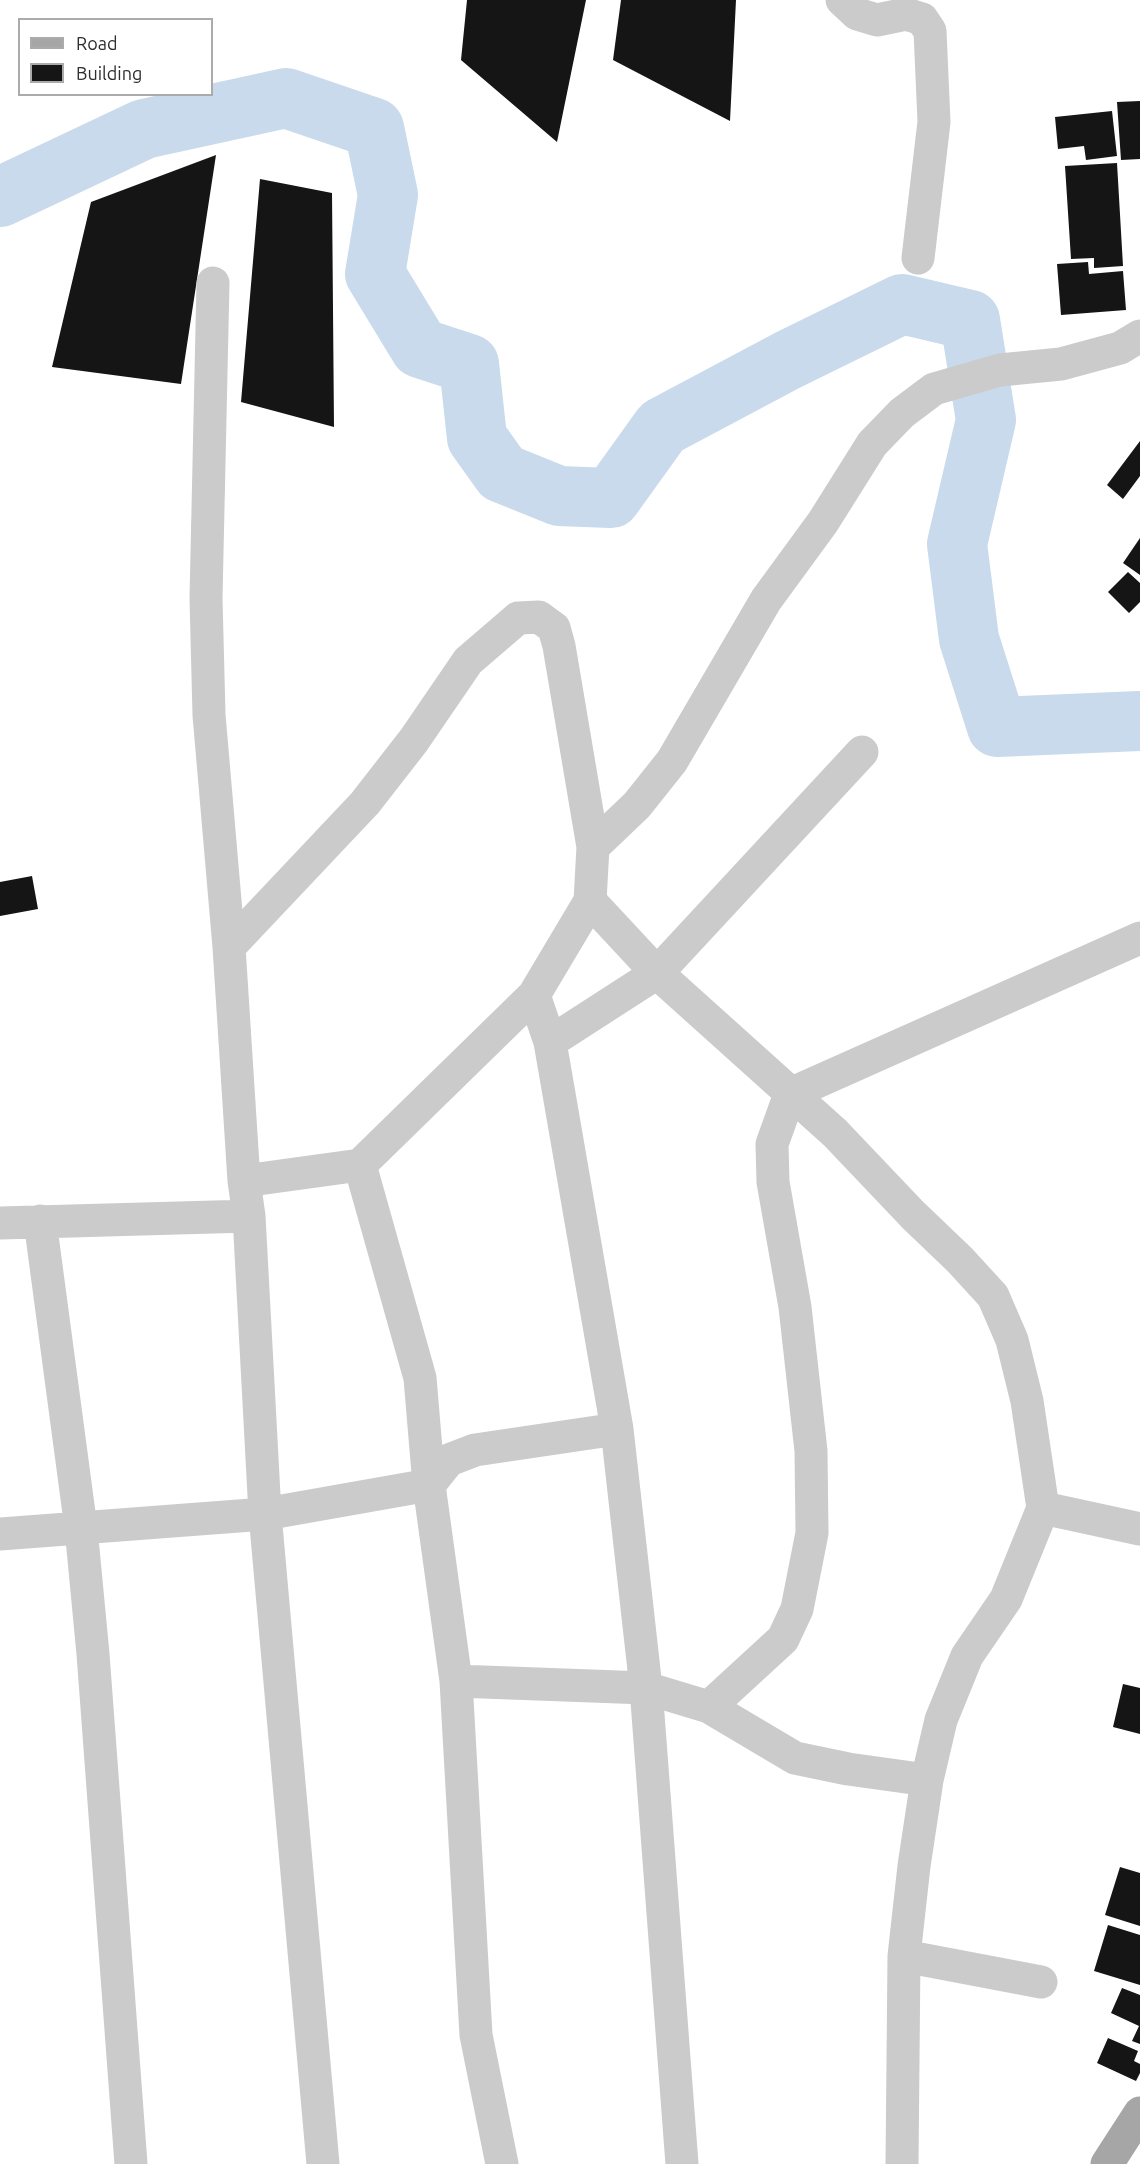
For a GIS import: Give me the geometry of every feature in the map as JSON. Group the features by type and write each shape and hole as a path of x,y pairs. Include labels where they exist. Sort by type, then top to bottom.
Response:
{"main road":[{"path":"1107,2164 1140,2113"}],"street":[{"path":"842,0 857,14 877,20 906,14 922,19 930,31 934,122 918,258"},
{"path":"213,284 206,598 209,715 229,947 244,1181 249,1216 265,1514 323,2164"},
{"path":"593,847 637,805 672,761 766,600 823,522 872,444 902,413 934,389 1000,370 1061,364 1120,348 1140,336"},
{"path":"229,947 365,802 414,740 468,660 518,618 539,617 554,628 593,847 590,901 534,995 360,1165 244,1181"},
{"path":"550,1042 657,973 862,752"},
{"path":"590,901 657,973 835,1133 913,1215 960,1260 993,1296 1012,1340 1027,1401 1043,1508 1006,1599 967,1656 941,1720 927,1780 904,1956 902,2164"},
{"path":"709,1707 783,1639 797,1609 812,1533 812,1451 795,1307 773,1182 772,1144 790,1094 1140,938"},
{"path":"534,995 550,1042 617,1429 646,1688 682,2164"},
{"path":"360,1165 420,1378 429,1485 456,1681 476,2035 502,2164"},
{"path":"0,1223 249,1216"},
{"path":"40,1221 81,1528 93,1654 131,2164"},
{"path":"0,1534 265,1514 429,1485 449,1460 475,1450 617,1429"},
{"path":"1043,1508 1140,1529"},
{"path":"456,1681 646,1688 709,1707 795,1758 848,1769 927,1780"},
{"path":"904,1956 1041,1982"}],"building":[{"path":"467,0 586,0 557,142 461,60"},
{"path":"621,0 736,0 730,121 613,60"},
{"path":"1140,101 1140,159 1121,160 1117,102"},
{"path":"1112,111 1117,156 1086,160 1084,146 1058,149 1055,117"},
{"path":"216,155 181,384 52,367 91,202"},
{"path":"1117,163 1123,266 1094,268 1094,258 1071,259 1065,166"},
{"path":"260,179 332,193 334,427 241,402"},
{"path":"1088,262 1089,274 1123,271 1126,310 1061,315 1057,264"},
{"path":"1140,441 1140,476 1123,499 1107,485"},
{"path":"1140,538 1140,575 1123,563"},
{"path":"1128,572 1140,583 1140,602 1129,613 1108,592"},
{"path":"32,876 38,909 0,916 0,882"},
{"path":"1123,1684 1140,1688 1140,1734 1113,1727"},
{"path":"1120,1867 1140,1873 1140,1926 1105,1915"},
{"path":"1108,1925 1140,1935 1140,1985 1094,1971"},
{"path":"1122,1988 1140,1995 1140,2044 1132,2041 1139,2026 1111,2013"},
{"path":"1108,2038 1138,2051 1134,2061 1140,2064 1140,2073 1136,2081 1097,2063"}],"waterway":[{"path":"0,197 144,129 286,98 374,128 388,195 375,274 420,348 469,364 477,438 502,473 559,496 611,498 662,427 788,360 902,304 970,320 986,420 957,544 969,639 997,727 1140,721"}]}
